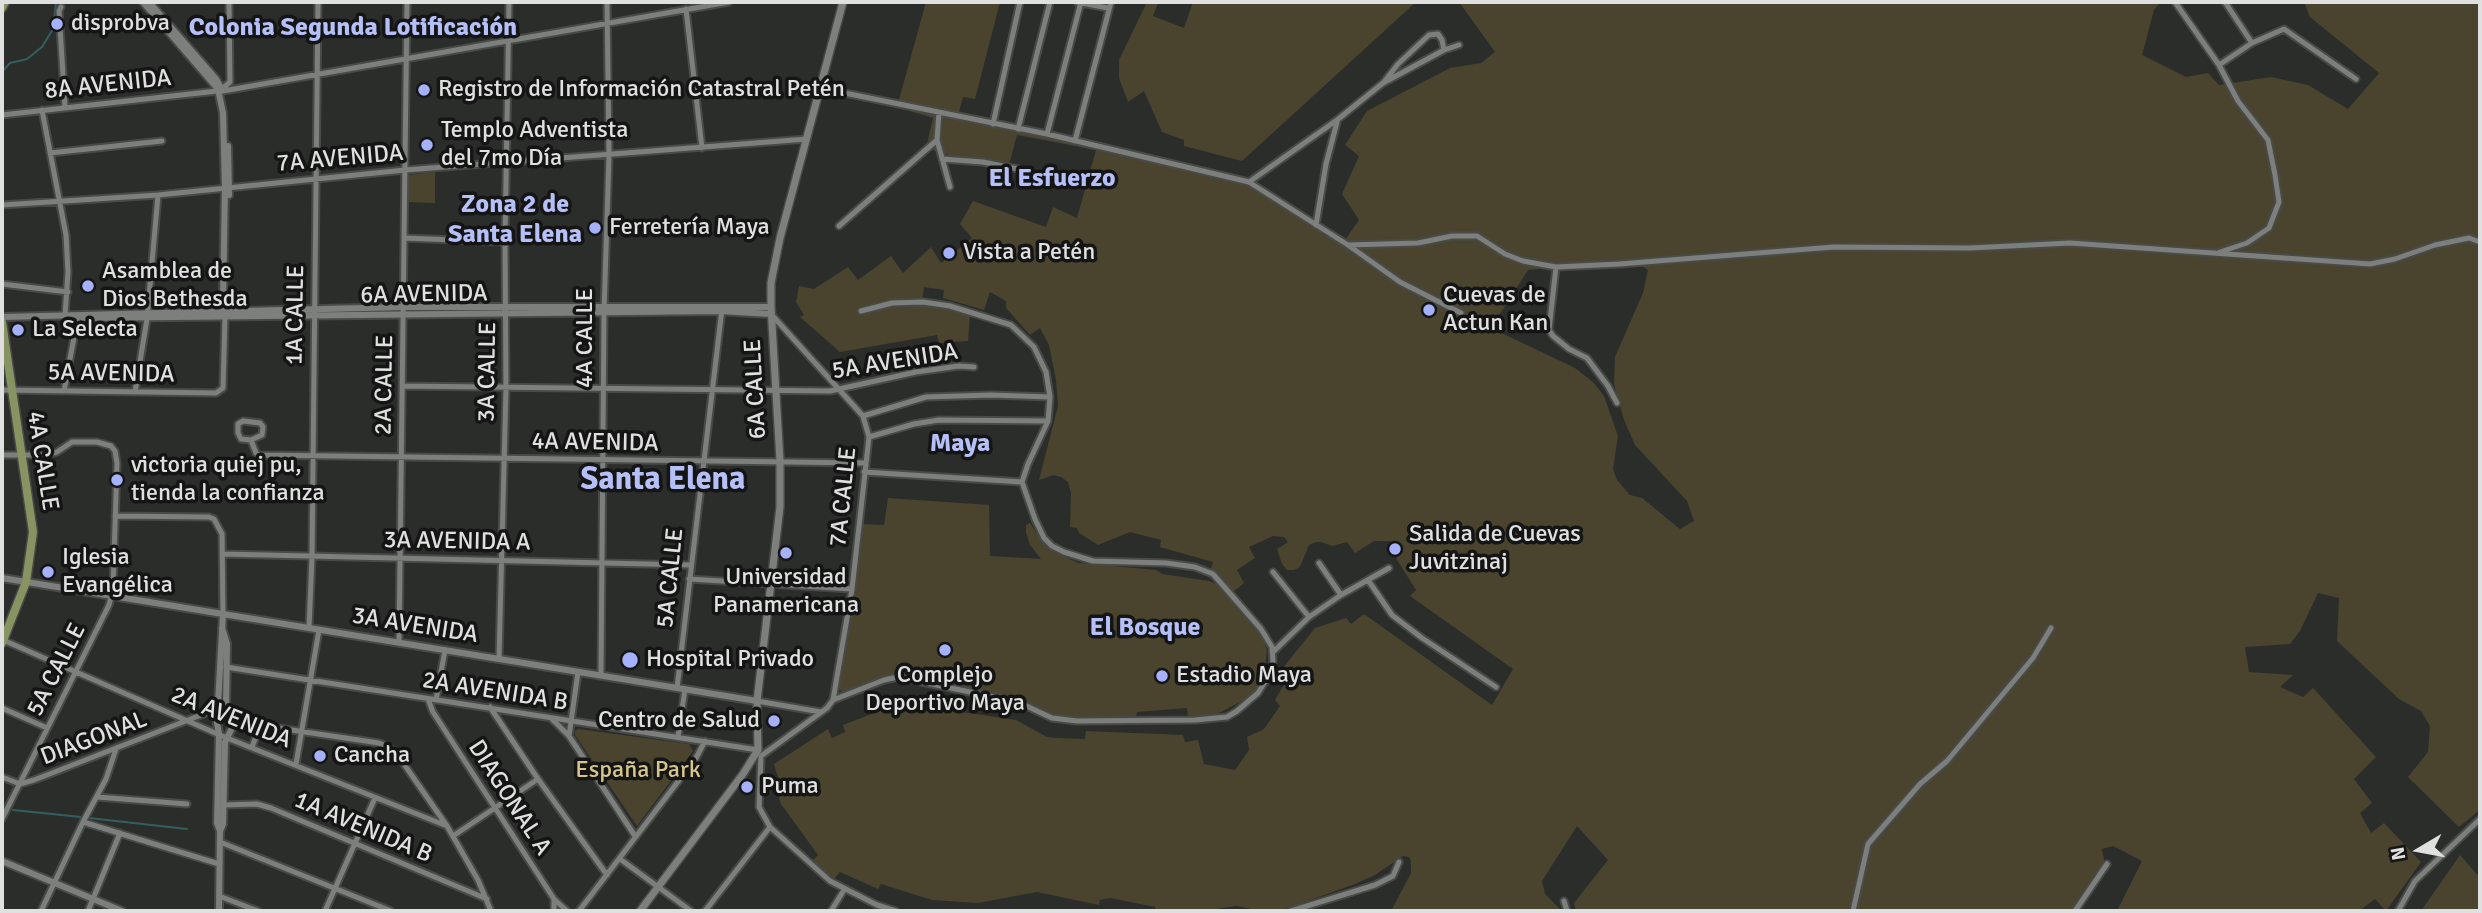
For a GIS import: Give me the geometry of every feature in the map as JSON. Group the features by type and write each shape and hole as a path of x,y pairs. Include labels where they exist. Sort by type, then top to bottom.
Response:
{"main road":[{"path":"2,8 5,2"},
{"name":"6A CALLE","path":"758,750 757,701 780,507 771,283 780,238 843,2"},
{"name":"4A CALLE","path":"2,322 33,532 26,582 2,642"},
{"path":"640,911 758,750"}],"street":[{"path":"142,2 220,91"},
{"path":"149,2 216,79 220,91 227,187 225,311"},
{"path":"220,91 230,82 229,2"},
{"name":"1A CALLE","path":"309,628 318,2"},
{"name":"2A CALLE","path":"399,643 407,2"},
{"name":"3A CALLE","path":"499,659 506,388 505,242 509,2"},
{"name":"4A CALLE","path":"601,676 604,309 609,155 607,2"},
{"name":"8A AVENIDA","path":"2,116 220,91 317,76 729,2"},
{"path":"993,124 1020,2"},
{"path":"1018,129 1050,2"},
{"path":"1047,134 1079,2 1110,5 1075,141"},
{"path":"2188,2 2178,4 2218,65 2238,102 2268,140 2279,202 2269,228 2247,243 2217,253"},
{"path":"2225,2 2252,43"},
{"path":"61,7 59,11 65,107"},
{"path":"687,9 702,148"},
{"path":"2218,65 2252,43 2284,29 2356,79"},
{"path":"1383,83 1398,64 1429,35 1438,34 1444,50"},
{"path":"1249,182 1337,120 1383,83 1444,50 1459,45"},
{"path":"821,88 1047,134 1249,182 1348,245 1400,282 1461,313"},
{"path":"42,110 68,254 65,316"},
{"path":"939,112 937,140 950,187"},
{"path":"1316,225 1325,164 1337,120"},
{"name":"7A AVENIDA","path":"2,205 158,195 405,170 807,139"},
{"path":"839,226 937,140"},
{"path":"50,153 162,141"},
{"path":"942,159 982,162 1018,169"},
{"path":"135,392 148,316 158,195"},
{"path":"1348,245 1418,243 1452,236 1477,236 1505,254 1523,261 1556,267 1834,247 1970,248 2070,243 2370,264 2395,260 2435,245 2469,238 2480,242"},
{"path":"404,238 505,242"},
{"path":"1556,267 1549,330 1569,349 1587,358 1617,403"},
{"path":"2,285 68,292"},
{"path":"862,311 892,303 923,302 950,306 1011,325 1034,347 1041,359 1049,397 1048,421 1022,482 1044,538 1052,546 1093,561 1166,563 1204,569 1233,594 1261,629 1272,650 1271,672 1258,693 1237,711 1227,717 1215,719 1077,721 1052,718 1018,702 898,677 834,700 761,756 760,807 770,827 844,890 876,908 897,911"},
{"name":"6A AVENIDA","path":"2,317 148,316 225,311 313,314 404,310 722,308 771,311"},
{"name":"5A CALLE","path":"677,688 722,308"},
{"name":"5A AVENIDA","path":"2,390 220,391 223,388 225,311"},
{"name":"7A CALLE","path":"771,311 863,416 869,437 852,589 834,700"},
{"path":"64,391 78,316"},
{"name":"5A AVENIDA","path":"402,386 840,390 925,370 974,367"},
{"path":"863,416 926,397 1049,397"},
{"path":"869,437 939,420 1048,421"},
{"path":"258,421 262,425 262,435 251,440 238,436 239,422 258,421"},
{"name":"4A AVENIDA","path":"251,440 258,454 864,463"},
{"name":"5A CALLE","path":"2,819 112,596 117,463 115,451 111,446 97,442 72,442 54,453 22,456"},
{"path":"2,455 22,456"},
{"path":"864,472 1022,482"},
{"path":"115,516 209,517 214,519 222,534 223,614 216,723 225,742 219,911"},
{"name":"3A AVENIDA A","path":"223,554 690,565"},
{"path":"1320,563 1341,595"},
{"path":"1272,650 1309,617 1389,568"},
{"path":"1273,572 1309,617"},
{"name":"3A AVENIDA","path":"2,578 821,712"},
{"path":"689,579 852,589"},
{"path":"1368,580 1392,615 1496,687"},
{"path":"220,831 216,823 223,736 232,728 226,708 227,643 222,628"},
{"path":"1853,911 1868,845 1920,784 1947,761 2033,658 2051,628"},
{"path":"296,764 319,630"},
{"name":"2A AVENIDA","path":"2,642 223,736 446,826"},
{"path":"436,700 445,650"},
{"name":"2A AVENIDA B","path":"226,667 758,750"},
{"path":"569,736 578,672"},
{"path":"678,737 685,689"},
{"name":"DIAGONAL A","path":"428,699 433,712 554,899 567,911"},
{"path":"490,707 607,875"},
{"path":"2,708 47,728"},
{"name":"DIAGONAL","path":"20,784 219,708"},
{"path":"218,717 224,715 260,726 379,743 389,747 397,754 453,836 491,911"},
{"path":"552,719 569,736 635,836"},
{"path":"252,747 260,726"},
{"path":"579,911 696,758 705,741"},
{"path":"41,911 106,779 116,749"},
{"path":"2,777 20,784"},
{"path":"453,836 538,779"},
{"path":"97,797 187,804"},
{"path":"325,911 375,798"},
{"name":"1A AVENIDA B","path":"223,805 264,805 486,898"},
{"path":"2398,911 2416,881 2480,819"},
{"path":"83,822 219,864"},
{"path":"705,911 770,827"},
{"path":"88,911 120,833"},
{"path":"220,842 391,911"},
{"path":"620,859 691,911"},
{"path":"2,861 122,911"},
{"path":"1291,911 1375,885 1393,876 1399,862"},
{"path":"2075,911 2107,864"},
{"path":"831,911 844,890"},
{"path":"219,896 258,911"},
{"path":"554,899 554,911"},
{"path":"1564,901 1567,911"}],"green space":[{"path":"926,2 1000,2 975,99 963,97 959,112 1241,179 1345,240 1359,220 1342,194 1359,156 1345,145 1367,111 1450,68 1481,63 1495,52 1459,2 2161,2 2154,10 2142,55 2186,77 2208,73 2219,85 2271,77 2308,85 2348,109 2379,73 2310,17 2304,2 2480,2 2480,810 2459,827 2408,777 2428,752 2430,726 2421,711 2399,699 2337,641 2339,598 2318,593 2300,631 2290,644 2245,647 2249,672 2293,675 2280,687 2303,697 2313,688 2376,757 2354,779 2372,803 2360,813 2371,833 2384,823 2421,862 2386,911 2375,899 2359,911 2117,911 2142,861 2113,846 2102,849 2105,865 2077,911 1576,911 1574,903 1608,860 1577,826 1542,881 1545,894 1562,911 1391,911 1411,873 1411,861 1409,857 1403,856 1375,875 1355,884 1280,911 1252,911 1236,906 1202,911 1156,911 1155,907 1111,898 1100,900 1099,905 1037,892 978,903 932,900 881,884 878,889 840,872 833,880 811,862 818,855 781,804 781,788 774,764 828,729 832,738 845,732 843,725 900,703 902,708 917,702 923,712 935,708 1016,720 1047,737 1085,739 1086,731 1183,735 1185,742 1198,740 1204,764 1235,770 1249,750 1247,737 1264,729 1280,706 1275,700 1286,681 1278,674 1315,628 1346,618 1351,624 1364,614 1492,705 1513,669 1410,596 1416,590 1396,558 1400,555 1390,541 1374,541 1355,553 1347,542 1332,546 1316,542 1309,545 1300,567 1287,570 1277,549 1288,542 1284,537 1273,536 1249,547 1255,558 1237,570 1244,583 1233,592 1211,569 1213,562 1160,547 1161,540 1130,532 1098,545 1079,533 1077,528 1070,527 1071,493 1068,482 1054,475 1039,480 1058,406 1049,345 1040,328 1030,335 1006,308 1006,301 990,292 984,310 943,298 944,290 924,287 922,301 970,314 968,341 939,343 937,335 840,352 800,317 804,315 796,302 799,286 814,289 848,267 858,280 891,256 903,273 931,247 941,263 972,238 960,224 973,201 1046,227 1053,207 1077,218 1096,150 1017,135 1007,172 926,148 933,118 897,107","holes":["1633,260 1648,270 1643,293 1615,357 1614,384 1624,420 1635,445 1687,501 1694,521 1680,529 1642,498 1630,495 1617,480 1613,469 1618,436 1604,396 1594,383 1575,368 1491,328 1528,270"]},
{"path":"1147,2 1158,3 1153,16 1184,28 1193,2 1416,2 1242,161 1184,146 1184,140 1162,132 1144,91 1128,102 1119,78 1119,60"},
{"path":"435,172 435,203 407,202 408,175"},
{"path":"888,498 989,505 990,556 1041,559 1030,545 1026,533 1026,525 1030,523 1041,540 1065,557 1079,563 1156,570 1162,574 1209,581 1218,585 1257,629 1264,641 1267,650 1264,675 1255,691 1244,700 1215,715 1205,717 1188,717 1187,708 1137,712 1136,718 1066,718 1049,715 999,696 901,673 879,678 845,695 839,689 861,524 884,525"},
{"name":"España Park","path":"578,729 689,744 693,751 637,826 575,735"},
{"path":"2460,855 2480,878 2480,911 2421,911"}],"waterway":[{"path":"2,72 10,63 27,59 42,47 53,29 56,2"},
{"path":"13,810 81,817"},
{"path":"89,818 187,829"}],"place":[{"name":"disprobva","path":"57,24"},
{"name":"Registro de Información Catastral Petén","path":"424,90"},
{"name":"Templo Adventista del 7mo Día","path":"427,145"},
{"name":"Ferretería Maya","path":"595,228"},
{"name":"Vista a Petén","path":"949,253"},
{"name":"Asamblea de Dios Bethesda","path":"88,286"},
{"name":"Cuevas de Actun Kan","path":"1429,310"},
{"name":"La Selecta","path":"18,330"},
{"name":"victoria quiej pu, tienda la confianza","path":"117,480"},
{"name":"Salida de Cuevas Juvitzinaj","path":"1395,549"},
{"name":"Universidad Panamericana","path":"786,553"},
{"name":"Iglesia Evangélica","path":"48,572"},
{"name":"Complejo Deportivo Maya","path":"945,650"},
{"name":"Hospital Privado","path":"630,660"},
{"name":"Estadio Maya","path":"1162,676"},
{"name":"Centro de Salud","path":"774,721"},
{"name":"Cancha","path":"320,756"},
{"name":"Puma","path":"747,787"}],"district":[{"name":"Colonia Segunda Lotificación","path":"353,28"},
{"name":"El Esfuerzo","path":"1052,179"},
{"name":"Zona 2 de Santa Elena","path":"515,220"},
{"name":"Maya","path":"960,444"},
{"name":"Santa Elena","path":"663,481"},
{"name":"El Bosque","path":"1145,628"}]}
